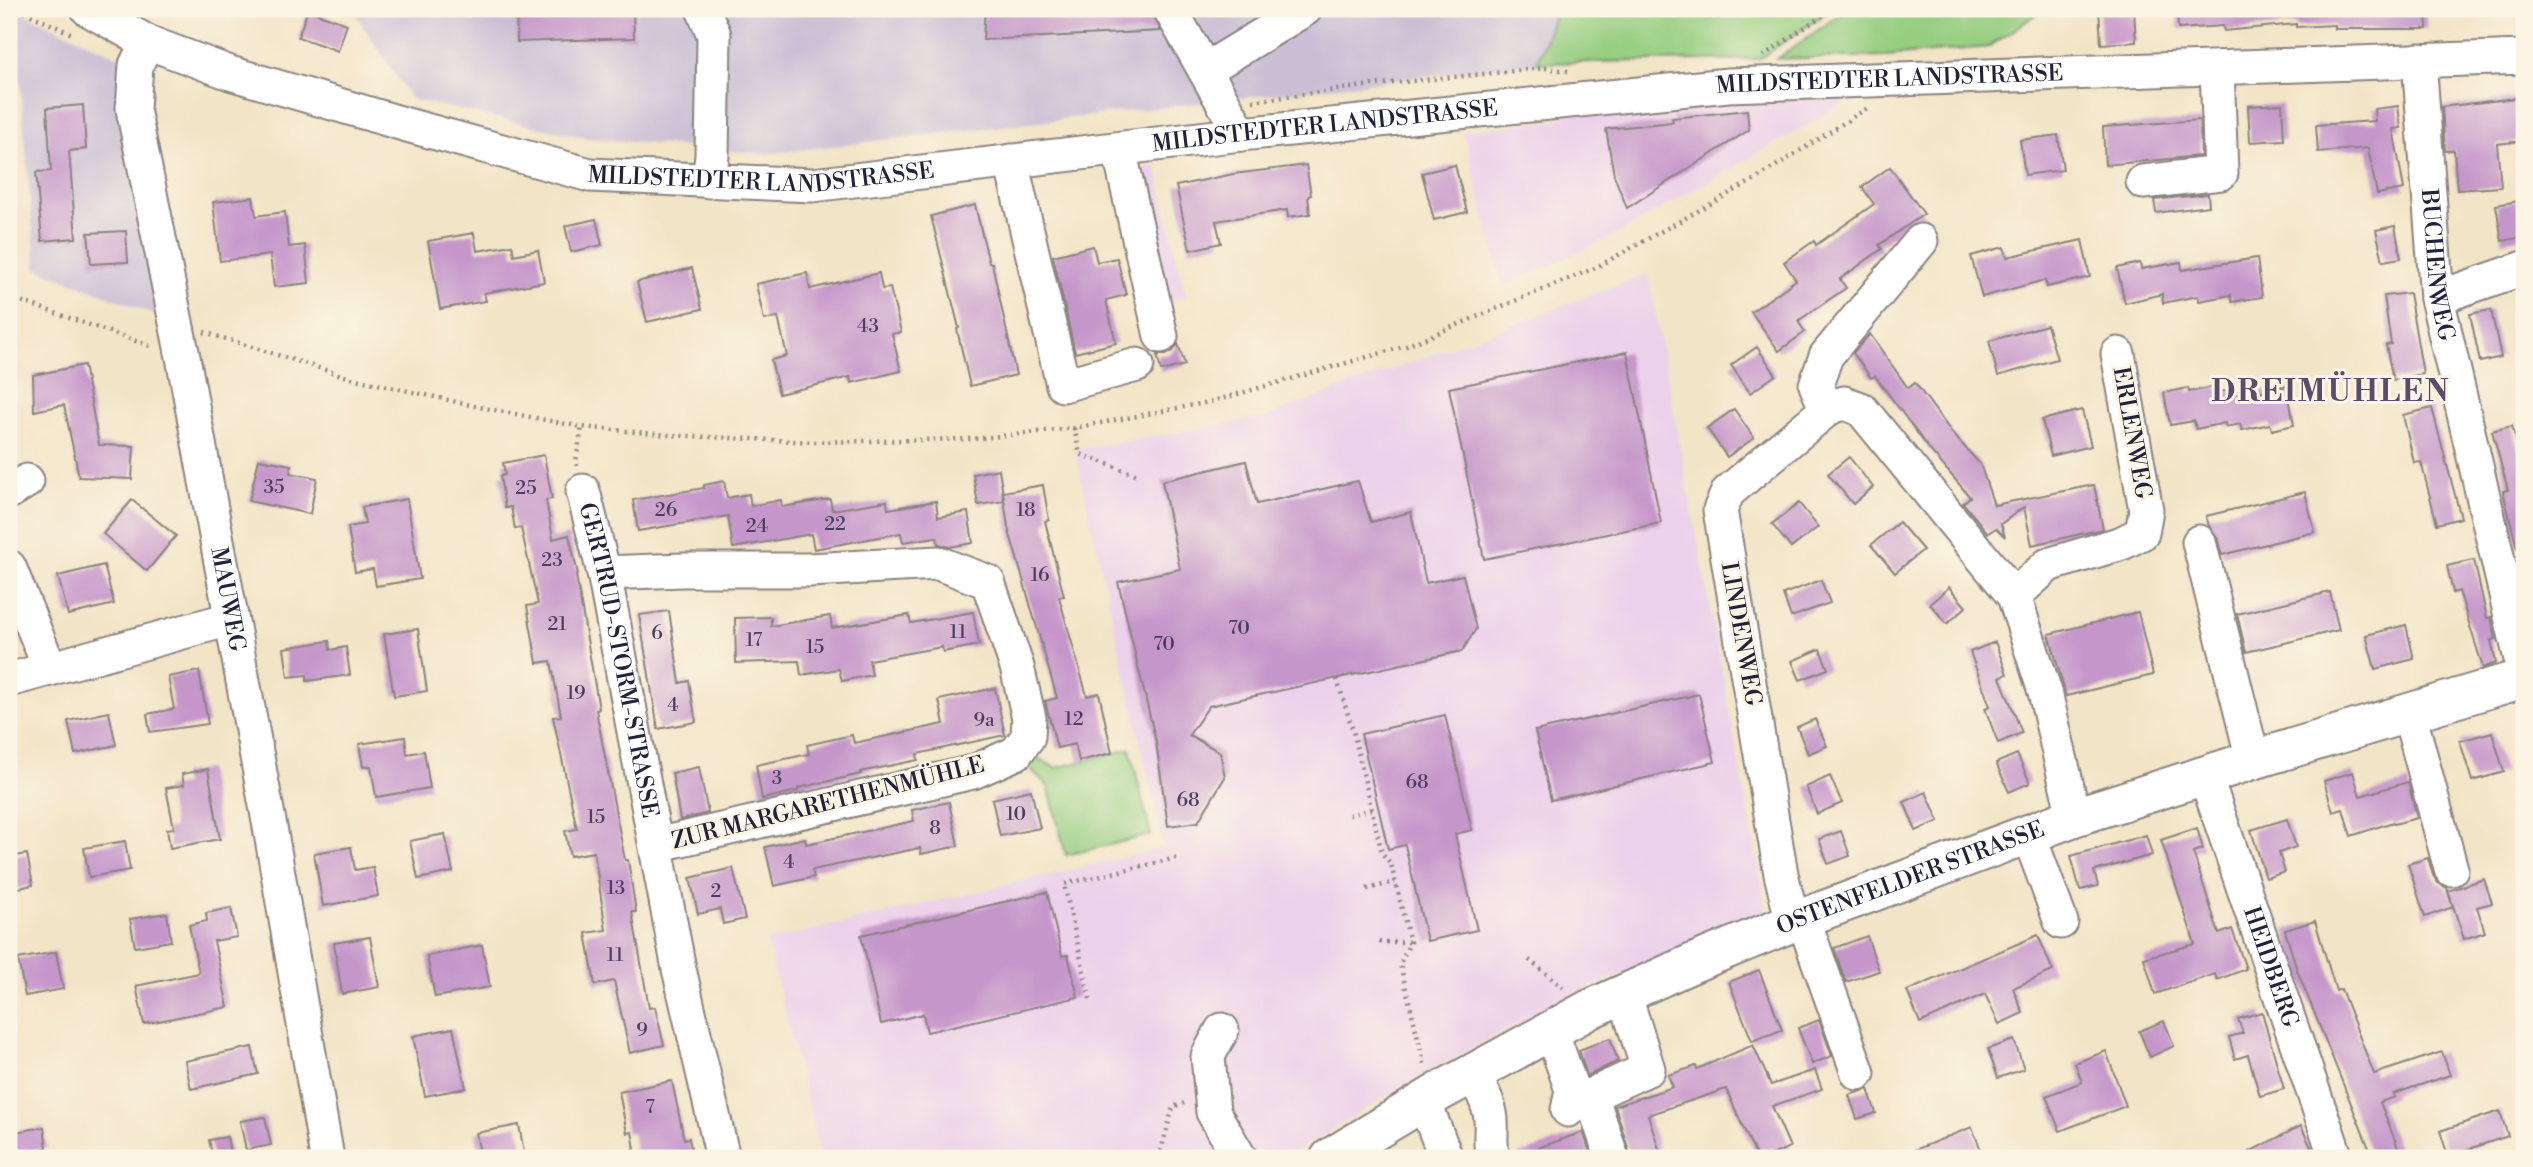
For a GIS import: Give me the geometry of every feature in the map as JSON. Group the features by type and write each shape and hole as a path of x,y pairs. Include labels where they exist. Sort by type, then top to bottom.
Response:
{"main road":[{"name":"OSTENFELDER STRASSE","path":"1336,1157 1431,1097 1590,1009 1798,920 2074,817 2524,678"}],"street":[{"name":"MILDSTEDTER LANDSTRASSE","path":"88,9 147,42 230,73 590,175 812,185 1241,134 1728,85 2524,57"},
{"path":"703,9 714,35 712,156 709,181"},
{"path":"1170,9 1241,134"},
{"path":"1205,70 1305,9"},
{"name":"MAUWEG","path":"147,42 136,65 133,109 183,357 270,827 327,1158"},
{"name":"BUCHENWEG","path":"2419,60 2437,298 2524,672"},
{"path":"2143,182 2221,173 2217,68"},
{"path":"1119,149 1161,336"},
{"path":"1011,161 1063,385 1138,365"},
{"path":"1920,241 1826,356 1816,385 1835,406 1861,409 2014,596 2045,692 2074,817"},
{"path":"2437,298 2524,268"},
{"name":"ERLENWEG","path":"2014,596 2048,565 2123,543 2142,533 2146,510 2118,354"},
{"name":"LINDENWEG","path":"1835,406 1728,492 1720,510 1781,874 1858,1073"},
{"name":"GERTRUD-STORM-STRASSE","path":"583,491 604,573 679,969 723,1158"},
{"path":"2199,542 2253,760"},
{"name":"ZUR MARGARETHENMÜHLE","path":"604,573 809,570 938,564 988,582 1017,667 1029,718 1028,737 1016,753 973,772 656,845"},
{"path":"9,567 50,669"},
{"path":"9,680 230,619"},
{"path":"2409,713 2451,869"},
{"name":"HEIDBERG","path":"2205,775 2336,1158"},
{"path":"2028,833 2061,922"},
{"path":"1612,1158 1591,1095 1648,1069 1624,993"},
{"path":"1222,1030 1208,1056 1213,1112 1240,1158"},
{"path":"1551,1030 1572,1090 1568,1110"},
{"path":"1473,1073 1489,1107 1490,1149 1493,1158"},
{"path":"1431,1097 1446,1158"}],"path":[{"path":"1759,59 1832,9"},
{"path":"1225,104 1372,85 1545,68 1576,72"},
{"path":"9,297 183,357"},
{"path":"582,426 576,461 583,491"},
{"path":"1074,428 1080,454 1140,476"},
{"path":"1337,679 1382,853 1391,864 1410,942 1400,964 1431,1097"},
{"path":"1349,815 1372,809"},
{"path":"1090,999 1064,884 1177,858"},
{"path":"1367,889 1395,882"},
{"path":"1379,942 1410,942"},
{"path":"1529,960 1590,1009"},
{"path":"1159,1158 1173,1107 1212,1094"}],"shaded area":[{"path":"14,9 136,65 177,323 36,268"},
{"path":"352,9 1557,9 1537,63 765,154 587,138 411,99"},
{"path":"1855,97 1613,236 1503,287 1463,131 1553,121 1591,105"},
{"path":"1156,166 1186,297 1144,306 1114,175"},
{"path":"1648,274 1767,913 1570,996 1406,1084 1285,1158 821,1158 767,941 1164,848 1075,450 1265,417"}],"green space":[{"path":"1557,9 1832,9 1759,59 1537,63"},
{"path":"1848,9 2044,9 1989,47 1886,56 1777,59"},
{"path":"1130,749 1151,835 1066,855 1048,786 1023,762 1028,753 1056,768"}],"building":[{"path":"516,9 633,9 634,38 517,42"},
{"path":"985,9 1151,9 1161,31 983,40"},
{"path":"2099,9 2134,9 2136,42 2101,44"},
{"path":"2177,9 2426,9 2427,29 2335,29 2335,25 2296,27 2296,24 2224,31 2223,26 2178,29"},
{"path":"308,10 347,24 338,51 298,37"},
{"path":"2524,97 2524,141 2497,144 2501,187 2457,190 2454,150 2445,151 2442,107"},
{"path":"2282,104 2284,140 2250,142 2248,106"},
{"path":"83,105 86,149 69,151 76,238 42,241 36,172 51,171 47,108"},
{"path":"2398,106 2401,128 2393,129 2404,189 2377,194 2368,148 2318,152 2316,125 2375,121 2374,109"},
{"path":"1747,110 1749,130 1627,208 1614,175 1606,129"},
{"path":"2200,120 2201,156 2105,165 2103,127"},
{"path":"2058,135 2063,170 2025,175 2020,140"},
{"path":"1306,165 1311,195 1308,196 1310,214 1288,217 1287,210 1216,221 1221,243 1190,250 1176,186 1233,174"},
{"path":"1455,165 1467,212 1434,220 1422,173"},
{"path":"1890,167 1924,214 1879,245 1882,249 1840,279 1846,288 1798,321 1805,332 1779,351 1751,312 1796,280 1784,262 1814,241 1816,245 1874,204 1862,187"},
{"path":"2208,194 2209,206 2156,213 2154,200"},
{"path":"253,197 256,216 285,212 289,247 305,245 309,283 274,287 270,255 220,261 213,202"},
{"path":"2524,200 2524,237 2502,241 2496,205"},
{"path":"975,205 989,263 992,263 1016,375 970,386 957,329 959,328 931,216"},
{"path":"596,219 602,245 571,252 565,226"},
{"path":"2395,226 2401,258 2383,261 2376,230"},
{"path":"126,231 128,262 91,264 88,233"},
{"path":"474,233 477,251 512,245 514,255 538,250 544,282 484,293 486,301 440,309 428,241"},
{"path":"2082,240 2090,277 2047,287 2045,280 1982,297 1971,256 2004,247 2007,257"},
{"path":"1093,246 1097,262 1117,258 1126,295 1106,300 1116,343 1075,353 1053,256"},
{"path":"2257,258 2262,297 2232,302 2231,295 2199,301 2198,296 2163,303 2162,294 2125,303 2117,268 2140,263 2141,269 2181,262 2182,270"},
{"path":"692,268 702,309 647,322 637,282"},
{"path":"807,273 810,289 879,273 882,289 890,288 901,332 892,334 901,371 851,383 850,377 779,394 771,360 787,356 778,317 764,320 756,284"},
{"path":"2409,293 2423,374 2393,380 2386,345 2391,344 2384,296"},
{"path":"2491,310 2501,357 2480,362 2470,314"},
{"path":"2047,325 2057,359 1998,376 1989,341"},
{"path":"1870,334 1908,388 1915,383 1953,434 1980,464 1994,505 2094,485 2103,529 2032,545 2024,507 2001,524 2005,537 1996,528 1988,533 1963,503 1970,497 1929,449 1875,376 1871,378 1853,353"},
{"path":"1178,344 1185,365 1161,371 1157,355 1166,355"},
{"path":"1757,347 1776,375 1750,393 1731,365"},
{"path":"1627,352 1661,523 1484,559 1449,388"},
{"path":"84,365 99,445 134,446 132,479 79,477 64,405 34,411 33,375"},
{"path":"2217,386 2219,392 2234,390 2236,396 2287,386 2294,425 2272,430 2270,424 2242,430 2240,424 2226,427 2225,423 2196,429 2194,421 2170,425 2164,393 2188,388 2189,392"},
{"path":"2432,408 2461,518 2437,524 2421,462 2414,463 2403,415"},
{"path":"1734,409 1754,438 1727,457 1707,428"},
{"path":"2082,410 2091,446 2051,456 2042,420"},
{"path":"2512,426 2524,469 2524,547 2517,548 2503,491 2508,490 2492,431"},
{"path":"544,455 552,499 546,500 553,539 569,535 578,574 576,575 599,709 596,710 625,860 628,860 636,912 632,912 649,1008 655,1007 664,1045 630,1053 614,981 595,985 586,933 606,930 594,852 570,856 565,831 577,829 553,717 561,716 551,661 537,663 527,606 538,604 521,528 515,529 511,507 505,508 500,476 505,475 503,463"},
{"path":"1849,457 1873,487 1853,504 1828,474"},
{"path":"259,459 291,465 290,473 317,478 310,514 249,501"},
{"path":"1246,461 1257,504 1358,481 1371,522 1411,512 1426,583 1463,575 1476,629 1462,651 1209,706 1189,735 1220,752 1225,777 1198,822 1168,826 1156,742 1118,582 1180,569 1162,481"},
{"path":"999,469 1004,501 978,505 973,474"},
{"path":"724,481 727,498 749,494 751,506 781,500 782,507 830,499 832,510 887,501 888,509 936,501 938,517 968,512 973,543 949,547 938,544 937,537 903,542 901,533 814,549 811,534 733,548 728,516 638,531 633,500 704,488 704,485"},
{"path":"1043,485 1049,520 1045,521 1064,596 1059,597 1087,696 1099,693 1112,753 1079,761 1075,744 1057,748 1045,701 1057,698 1008,527 1003,492"},
{"path":"2305,492 2315,532 2222,555 2217,537 2206,516"},
{"path":"407,499 420,579 376,586 373,569 355,572 348,527 365,524 362,507"},
{"path":"132,500 176,536 147,571 103,534"},
{"path":"1799,503 1818,527 1791,548 1772,524"},
{"path":"1899,522 1923,550 1895,573 1871,545"},
{"path":"2474,560 2487,618 2491,617 2496,639 2491,640 2496,663 2483,668 2459,591 2453,593 2447,566"},
{"path":"104,565 114,604 68,615 58,576"},
{"path":"1821,580 1830,603 1791,617 1783,594"},
{"path":"1949,587 1966,607 1947,624 1930,604"},
{"path":"2330,592 2339,630 2246,652 2237,614"},
{"path":"669,611 680,683 689,681 696,722 658,729 639,615"},
{"path":"973,612 979,645 943,652 942,647 869,660 872,675 842,681 839,669 801,675 799,661 736,663 735,618 771,617 771,626 830,616 832,628 909,615 911,623"},
{"path":"2138,612 2153,675 2066,696 2049,634"},
{"path":"2406,625 2414,659 2375,669 2366,635"},
{"path":"418,629 427,691 394,696 384,634"},
{"path":"329,641 330,650 346,647 350,675 307,681 307,675 288,677 284,648"},
{"path":"1995,642 2007,674 2000,677 2022,733 1998,743 1985,708 1990,706 1970,652"},
{"path":"1820,649 1828,669 1800,680 1792,661"},
{"path":"199,671 208,724 150,732 147,714 174,709 168,677"},
{"path":"995,688 1005,735 917,754 918,760 860,772 861,774 762,799 756,765 809,754 807,745 852,735 854,743 944,724 939,700"},
{"path":"1699,694 1715,762 1551,800 1535,731"},
{"path":"109,712 116,745 75,754 68,721"},
{"path":"1445,715 1472,830 1455,834 1477,930 1427,941 1405,845 1388,849 1361,734"},
{"path":"1815,719 1827,746 1808,754 1797,727"},
{"path":"2492,732 2504,772 2472,781 2460,741"},
{"path":"405,737 407,754 424,751 430,788 376,797 371,766 363,767 359,744"},
{"path":"2017,754 2030,783 2009,792 1996,763"},
{"path":"699,767 708,813 680,820 672,773"},
{"path":"208,769 220,839 170,848 167,829 174,828 166,788 184,785 182,774"},
{"path":"2353,772 2360,796 2408,782 2417,818 2394,824 2393,822 2351,836 2343,809 2333,812 2324,781"},
{"path":"1830,776 1842,803 1817,814 1806,787"},
{"path":"1031,790 1040,828 1000,836 992,799"},
{"path":"1926,792 1939,821 1916,831 1904,802"},
{"path":"949,802 958,846 921,854 920,848 812,870 814,877 774,886 765,847 805,838 806,844 914,821 912,810"},
{"path":"2287,819 2296,847 2279,853 2285,872 2266,878 2251,830"},
{"path":"2197,828 2203,849 2193,852 2219,934 2232,929 2246,969 2217,980 2215,974 2155,994 2144,958 2195,944 2161,840"},
{"path":"1841,831 1850,856 1828,864 1819,839"},
{"path":"445,834 453,872 418,879 410,841"},
{"path":"2146,835 2152,855 2094,871 2098,886 2080,890 2071,856"},
{"path":"125,841 130,870 89,877 84,848"},
{"path":"351,847 355,870 373,867 378,896 323,906 314,853"},
{"path":"27,854 33,885 9,890 9,857"},
{"path":"2428,858 2438,883 2447,888 2453,907 2425,917 2408,864"},
{"path":"733,868 745,919 723,924 720,909 698,914 690,878"},
{"path":"2484,879 2492,903 2477,907 2485,932 2464,939 2448,891"},
{"path":"1047,892 1062,956 1068,955 1078,997 927,1032 923,1014 881,1024 861,935"},
{"path":"231,908 237,937 214,941 228,1007 144,1024 136,986 199,973 189,925 207,921 206,913"},
{"path":"167,913 171,941 135,947 130,919"},
{"path":"2315,921 2336,991 2341,989 2374,1074 2442,1052 2450,1075 2393,1094 2395,1097 2380,1102 2402,1158 2373,1158 2297,970 2285,930"},
{"path":"2038,935 2053,971 2013,988 2023,1013 1999,1024 1985,994 1920,1023 1907,991"},
{"path":"1867,936 1879,971 1846,982 1834,948"},
{"path":"370,937 379,987 342,994 334,943"},
{"path":"482,945 490,987 435,997 427,956"},
{"path":"56,952 63,989 25,996 18,959"},
{"path":"1759,970 1782,1030 1752,1041 1729,982"},
{"path":"2262,1012 2284,1089 2260,1096 2248,1055 2235,1059 2229,1037 2243,1033 2238,1019"},
{"path":"1819,1020 1832,1056 1812,1064 1798,1028"},
{"path":"2164,1021 2174,1046 2150,1057 2139,1031"},
{"path":"453,1028 466,1088 425,1096 413,1036"},
{"path":"1610,1038 1618,1061 1587,1076 1579,1050"},
{"path":"2014,1040 2024,1069 1998,1078 1988,1049"},
{"path":"1753,1045 1771,1085 1815,1070 1822,1089 1772,1106 1790,1147 1765,1158 1757,1158 1726,1089 1648,1115 1662,1158 1631,1158 1615,1106 1673,1087 1668,1075 1696,1066 1697,1069"},
{"path":"252,1047 258,1074 191,1089 185,1061"},
{"path":"2106,1051 2126,1106 2060,1131 2046,1096 2082,1082 2075,1063"},
{"path":"672,1081 684,1139 689,1138 693,1158 634,1158 632,1132 627,1133 619,1092"},
{"path":"1868,1089 1876,1113 1857,1119 1849,1095"},
{"path":"2500,1111 2508,1136 2448,1156 2440,1131"},
{"path":"265,1117 271,1145 246,1150 240,1121"},
{"path":"519,1125 525,1158 481,1158 476,1133"},
{"path":"2301,1126 2316,1158 2237,1158"},
{"path":"44,1127 47,1148 9,1154 9,1133"},
{"path":"1972,1127 1984,1158 1897,1158 1897,1157"},
{"path":"1583,1132 1592,1158 1518,1158 1518,1155"},
{"path":"227,1137 231,1158 213,1158 209,1140"}],"district":[{"name":"DREIMÜHLEN","path":"2331,392"}]}
